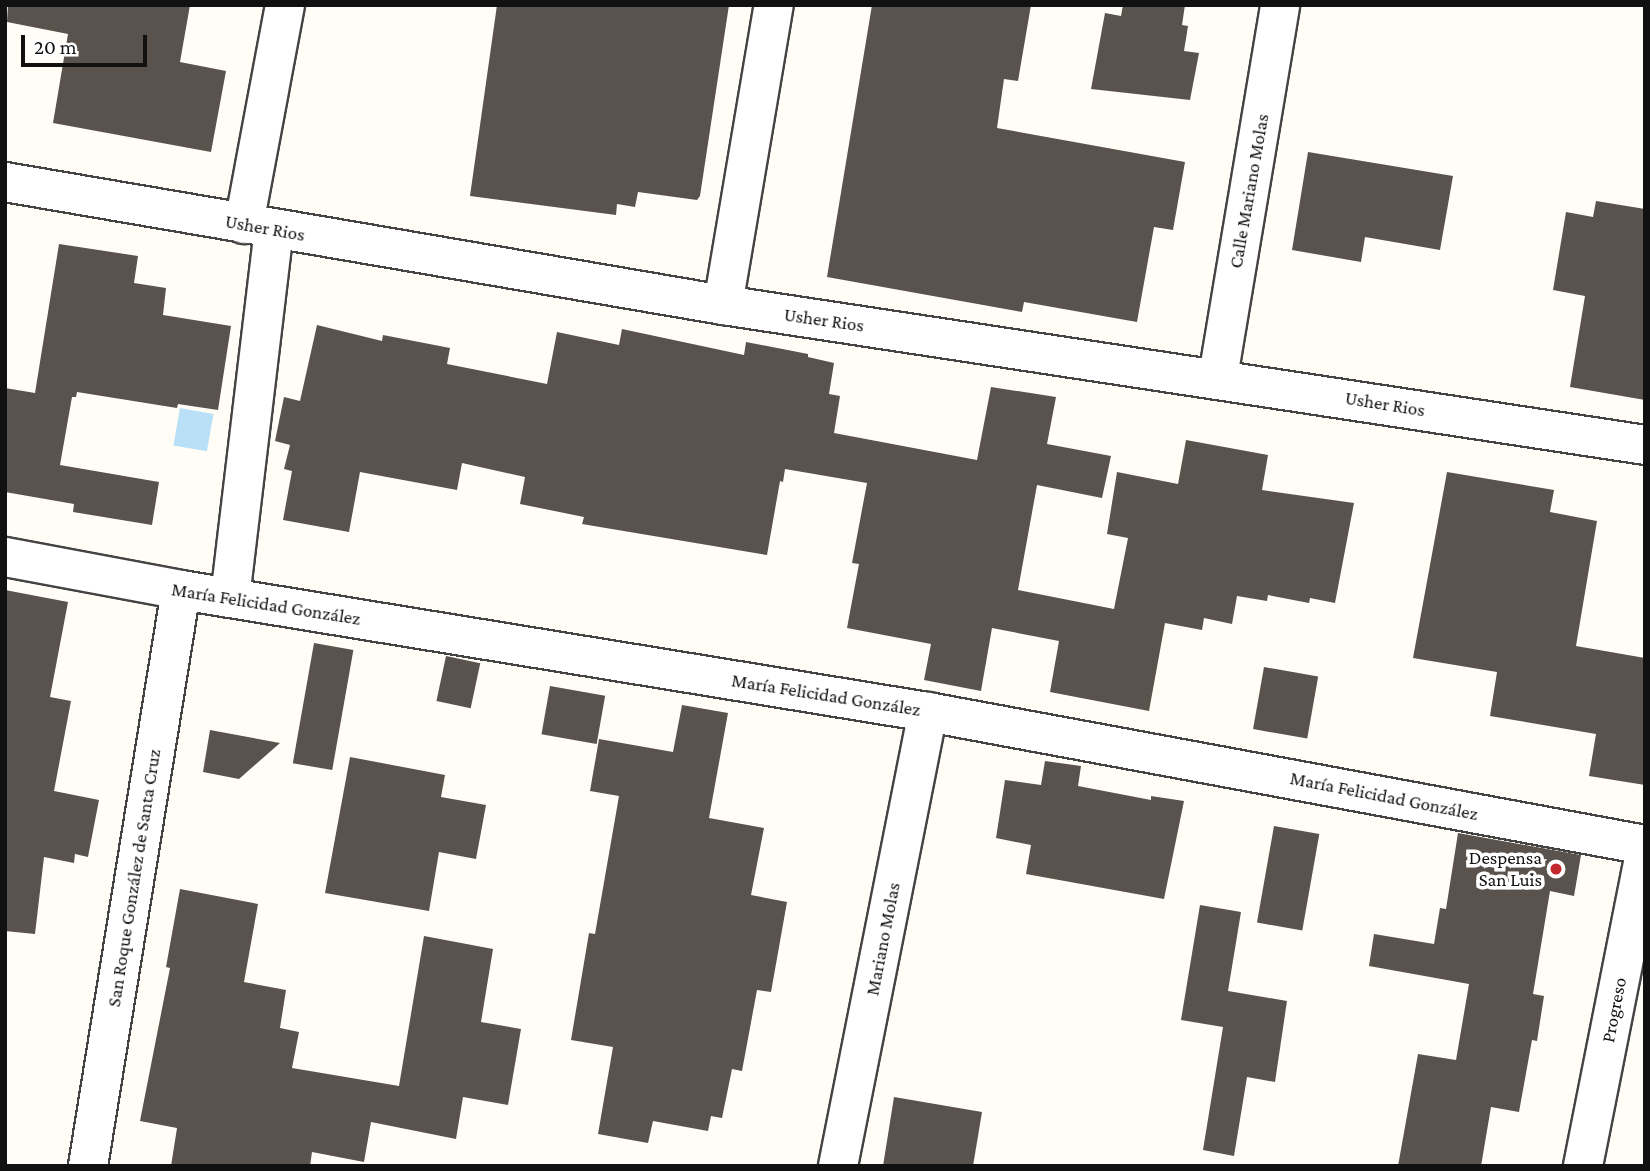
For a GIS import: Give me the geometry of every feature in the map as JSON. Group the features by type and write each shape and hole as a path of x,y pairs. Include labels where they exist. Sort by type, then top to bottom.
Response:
{"street":[{"path":"230,598 259,227 285,5"},
{"path":"723,305 774,5"},
{"name":"Calle Mariano Molas","path":"1218,377 1280,5"},
{"name":"Usher Rios","path":"5,182 723,305 1218,377 1645,444"},
{"name":"María Felicidad González","path":"5,557 181,590 928,712 1645,845"},
{"name":"San Roque González de Santa Cruz","path":"88,1166 181,590"},
{"name":"Mariano Molas","path":"838,1166 928,712"},
{"name":"Progreso","path":"1583,1166 1645,854"}],"water":[{"path":"180,408 213,414 207,451 173,445"}],"building":[{"path":"8,5 190,5 180,62 226,71 211,152 53,123 68,34 7,22"},
{"path":"497,5 729,5 700,196 697,200 638,192 635,207 617,204 616,215 470,196"},
{"path":"872,5 1031,5 1018,81 1004,79 997,128 1185,162 1173,230 1154,227 1137,322 1024,302 1022,312 827,277"},
{"path":"1123,5 1185,5 1182,25 1188,26 1184,51 1199,53 1190,100 1091,89 1105,13 1121,16"},
{"path":"1308,152 1453,176 1440,250 1365,237 1361,262 1292,250"},
{"path":"1596,201 1645,209 1645,400 1570,387 1585,296 1553,290 1566,212 1593,217"},
{"path":"59,244 138,256 134,283 166,288 163,315 231,326 218,410 178,404 177,408 77,392 76,397 72,397 60,465 159,482 152,525 73,512 74,504 5,492 5,388 35,393"},
{"path":"317,325 382,341 383,335 450,348 447,364 547,384 557,332 619,345 622,329 744,355 746,342 808,354 808,357 834,363 829,394 840,396 834,433 977,460 991,387 1056,397 1047,444 1111,456 1102,498 1037,485 1018,590 1114,609 1128,538 1107,534 1117,472 1178,484 1186,440 1268,455 1262,490 1354,503 1335,603 1310,598 1309,603 1268,595 1267,601 1237,596 1232,624 1204,618 1202,630 1165,623 1149,711 1050,692 1059,641 992,628 981,691 924,680 931,644 847,628 859,564 852,563 867,483 785,469 783,482 780,481 767,555 582,524 584,517 520,504 525,477 462,463 457,490 360,472 349,532 283,520 292,471 284,469 290,445 275,441 284,397 300,401"},
{"path":"1447,472 1554,490 1550,512 1597,521 1576,646 1645,658 1645,785 1589,776 1596,734 1490,716 1497,672 1413,658"},
{"path":"5,590 68,602 50,697 71,701 54,791 99,800 88,857 75,854 74,863 44,857 35,934 5,931"},
{"path":"314,643 353,650 332,770 293,763"},
{"path":"446,656 480,663 471,708 436,701"},
{"path":"1264,667 1318,677 1307,739 1253,729"},
{"path":"550,686 605,696 597,744 541,734"},
{"path":"682,705 728,713 709,818 764,828 751,895 787,902 771,992 757,990 742,1071 732,1069 722,1118 711,1116 708,1131 653,1121 648,1143 598,1134 613,1047 571,1040 589,933 595,934 619,796 590,791 599,739 673,752"},
{"path":"210,730 280,743 239,779 203,772"},
{"path":"350,757 445,775 441,797 486,805 476,859 439,852 429,911 325,893"},
{"path":"1045,761 1081,766 1078,786 1151,800 1151,796 1184,801 1164,899 1026,874 1031,845 996,838 1005,780 1041,785"},
{"path":"1274,826 1319,834 1302,930 1257,923"},
{"path":"1458,833 1581,855 1574,896 1550,891 1533,994 1544,996 1537,1041 1532,1040 1519,1112 1491,1107 1481,1166 1398,1166 1418,1054 1456,1060 1469,984 1369,966 1374,934 1434,944 1440,908 1446,909"},
{"path":"180,889 258,904 244,982 286,990 280,1028 299,1032 292,1068 399,1086 424,936 493,949 481,1022 521,1029 508,1105 463,1097 456,1139 371,1122 364,1162 312,1152 310,1166 171,1166 177,1128 140,1121 170,968 166,967"},
{"path":"1200,905 1241,912 1228,991 1287,1001 1275,1082 1247,1077 1234,1156 1203,1150 1223,1027 1181,1020"},
{"path":"894,1097 982,1112 973,1166 883,1166"}],"place":[{"name":"Despensa San Luis","path":"1556,869"}]}
